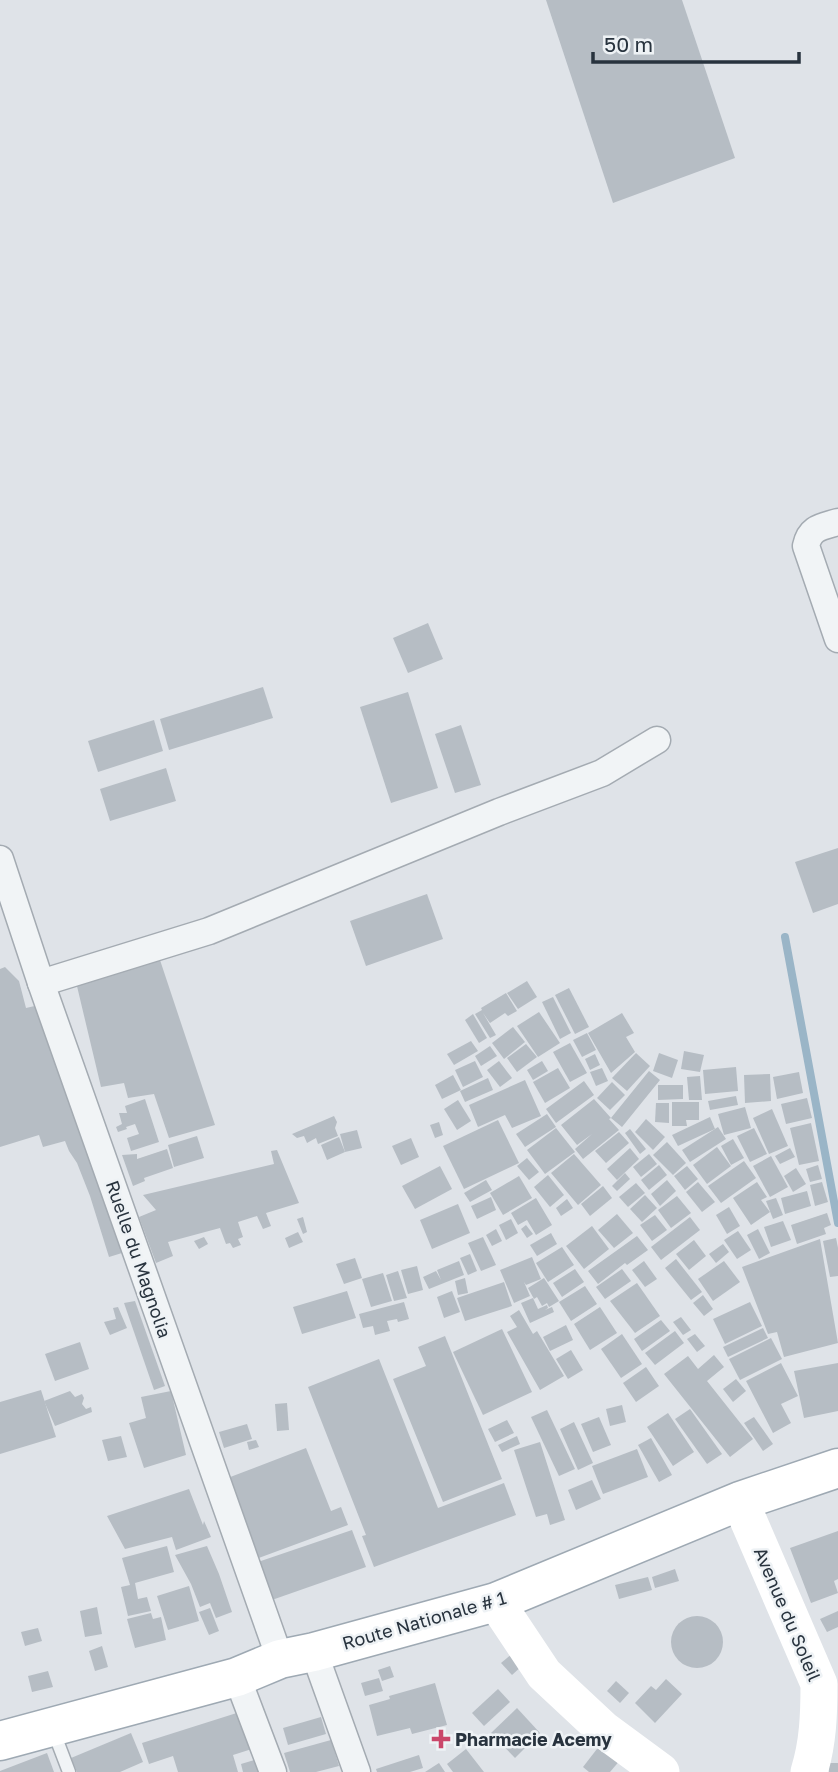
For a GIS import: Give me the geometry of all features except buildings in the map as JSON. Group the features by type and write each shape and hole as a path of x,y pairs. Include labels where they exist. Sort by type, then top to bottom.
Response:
{"main road":[{"name":"Route Nationale # 1","path":"0,1741 237,1677 298,1655 496,1602 740,1501 838,1468"},
{"name":"Avenue du Soleil","path":"740,1501 819,1684 820,1717 810,1772"},
{"path":"496,1602 544,1674 604,1730 661,1772"}],"street":[{"path":"838,522 816,529 808,536 806,546 838,639"},
{"path":"41,983 209,931 499,812 602,773 657,740"},
{"name":"Ruelle du Magnolia","path":"0,859 41,983 298,1655 357,1772"},
{"path":"237,1677 273,1772"}],"lane":[{"path":"51,1727 69,1772"}],"waterway":[{"path":"785,937 838,1223"}],"place":[{"name":"Pharmacie Acemy","path":"441,1739"}]}
